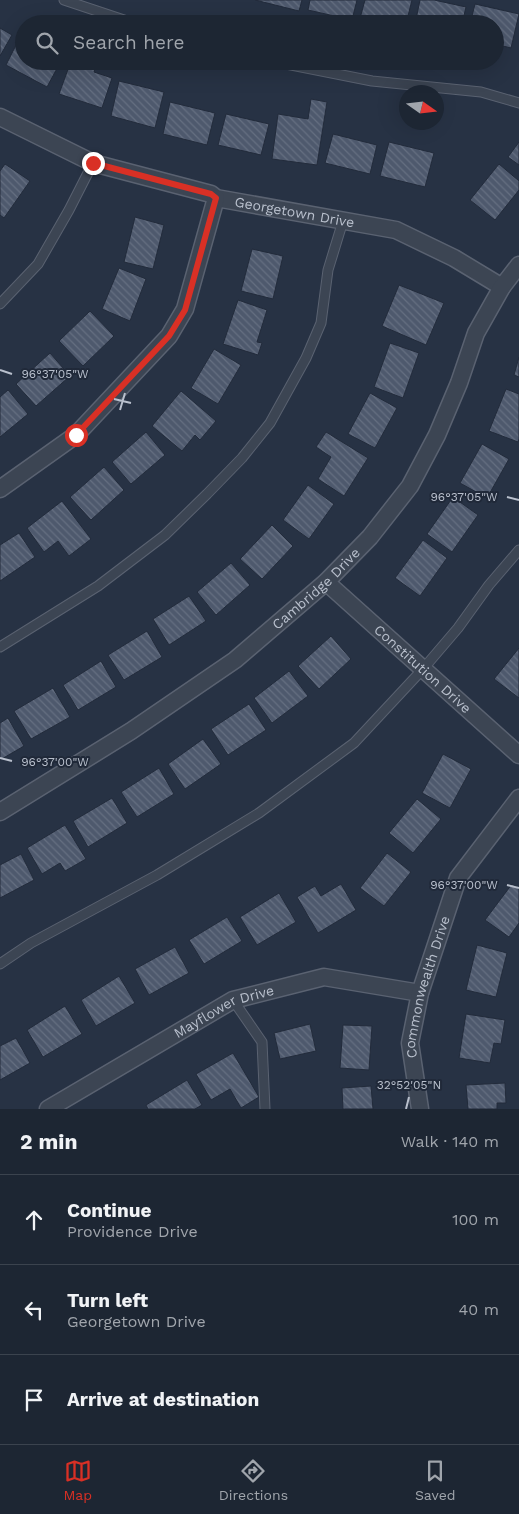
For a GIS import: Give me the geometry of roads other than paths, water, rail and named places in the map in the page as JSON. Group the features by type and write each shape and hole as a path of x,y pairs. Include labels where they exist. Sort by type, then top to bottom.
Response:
{"street":[{"name":"Georgetown Drive","path":"0,117 93,163 211,194 216,198 396,230 454,258 502,287"},
{"path":"0,489 76,435 169,336 185,310 216,198"},
{"name":"Cambridge Drive","path":"0,812 131,731 235,660 326,582 370,537 410,486 438,435 460,383 476,333 502,287 519,266"},
{"name":"Constitution Drive","path":"326,582 519,755"},
{"name":"Commonwealth Drive","path":"420,1109 410,1043 420,994 458,878 519,798"},
{"name":"Mayflower Drive","path":"48,1109 233,1000 324,977 420,994"}],"lane":[{"path":"64,0 109,15"},
{"path":"316,70 372,81 481,92 519,103"},
{"path":"0,304 38,264 93,163"},
{"path":"0,648 98,586 165,535 242,458 270,423 306,358 321,323 328,270 343,221"},
{"path":"0,964 31,943 157,875 259,813 354,743 423,669 519,550"},
{"path":"233,1000 262,1042 265,1109"}]}
